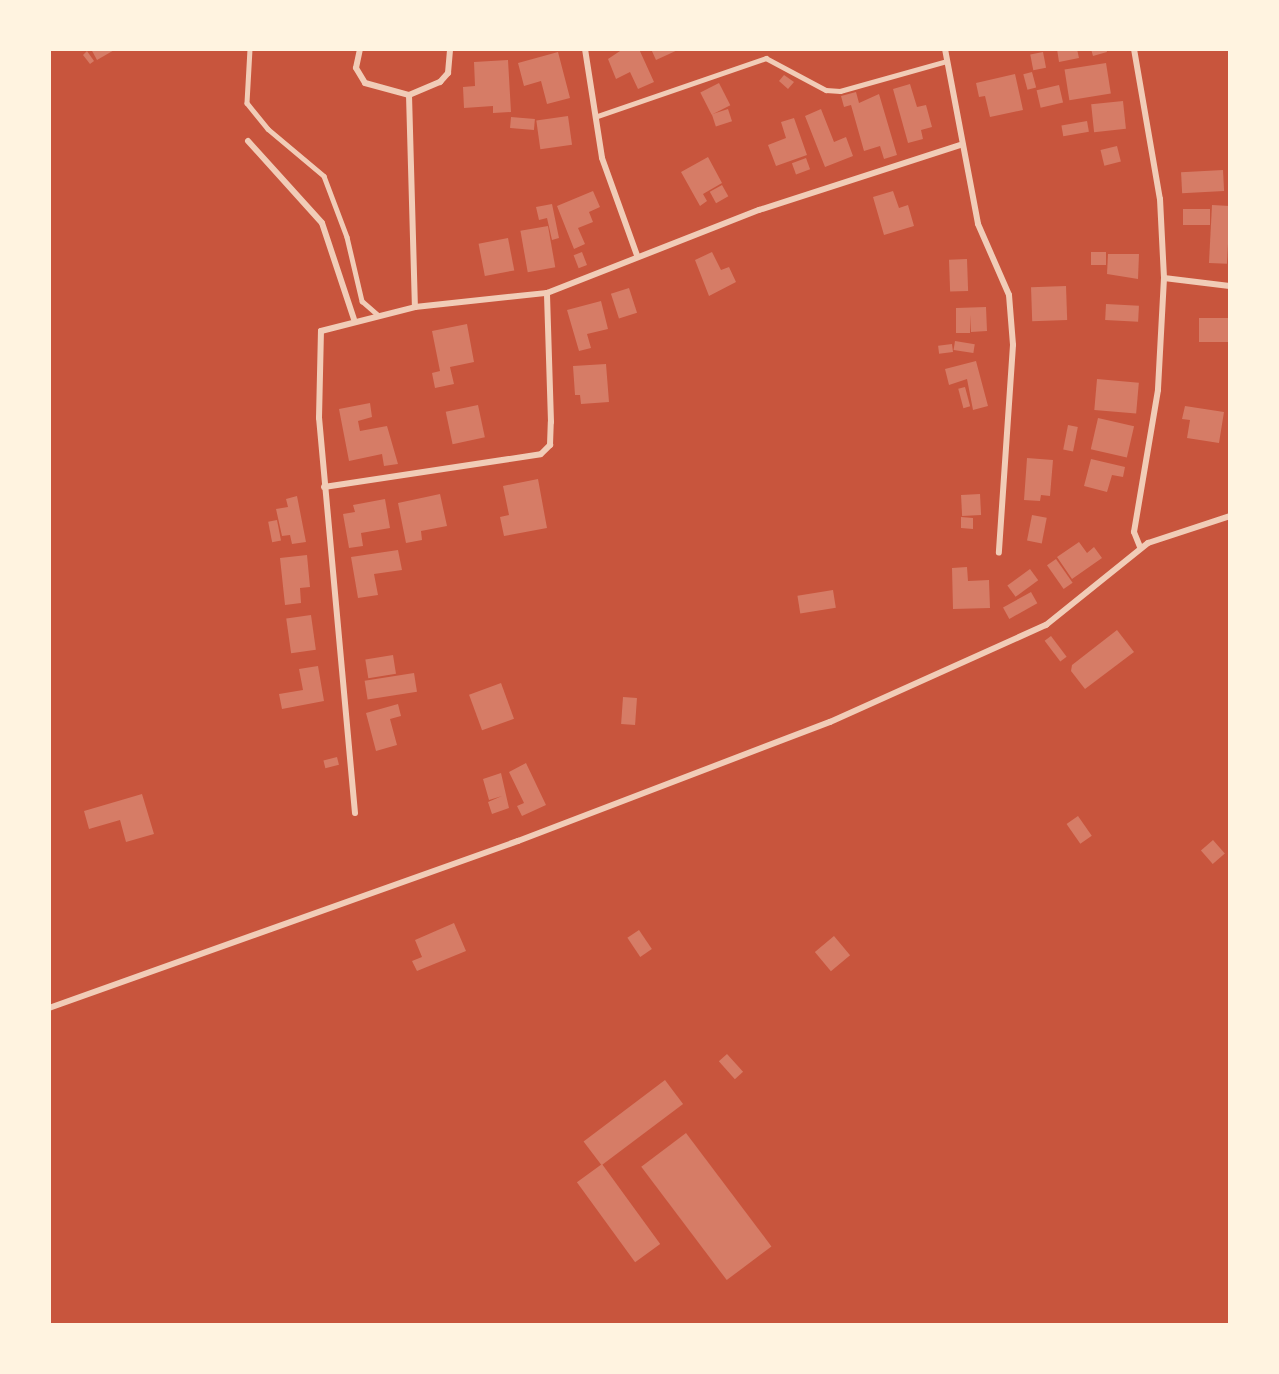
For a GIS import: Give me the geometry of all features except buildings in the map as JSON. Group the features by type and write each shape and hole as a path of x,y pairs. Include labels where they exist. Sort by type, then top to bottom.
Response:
{"street":[{"path":"250,49 247,103 268,129 324,176 347,237 362,301 377,314"},
{"path":"360,49 356,68 365,83 409,95 440,82 448,73 450,49"},
{"path":"584,49 602,158 637,255"},
{"path":"945,49 960,145 978,224 1009,295 1013,345 999,553"},
{"path":"1133,49 1160,199 1164,278 1158,390 1134,532 1140,547"},
{"path":"594,117 766,58 826,90 840,91 947,61"},
{"path":"409,95 415,307"},
{"path":"248,141 323,223 354,319"},
{"path":"355,813 324,487 318,340 321,331 354,319 415,307 547,293 598,276 637,255 960,145"},
{"path":"1164,278 1230,286"},
{"path":"324,487 541,454 550,445 551,422 547,293"},
{"path":"49,1008 519,841 830,722 1046,625 1140,547 1230,516"}]}
